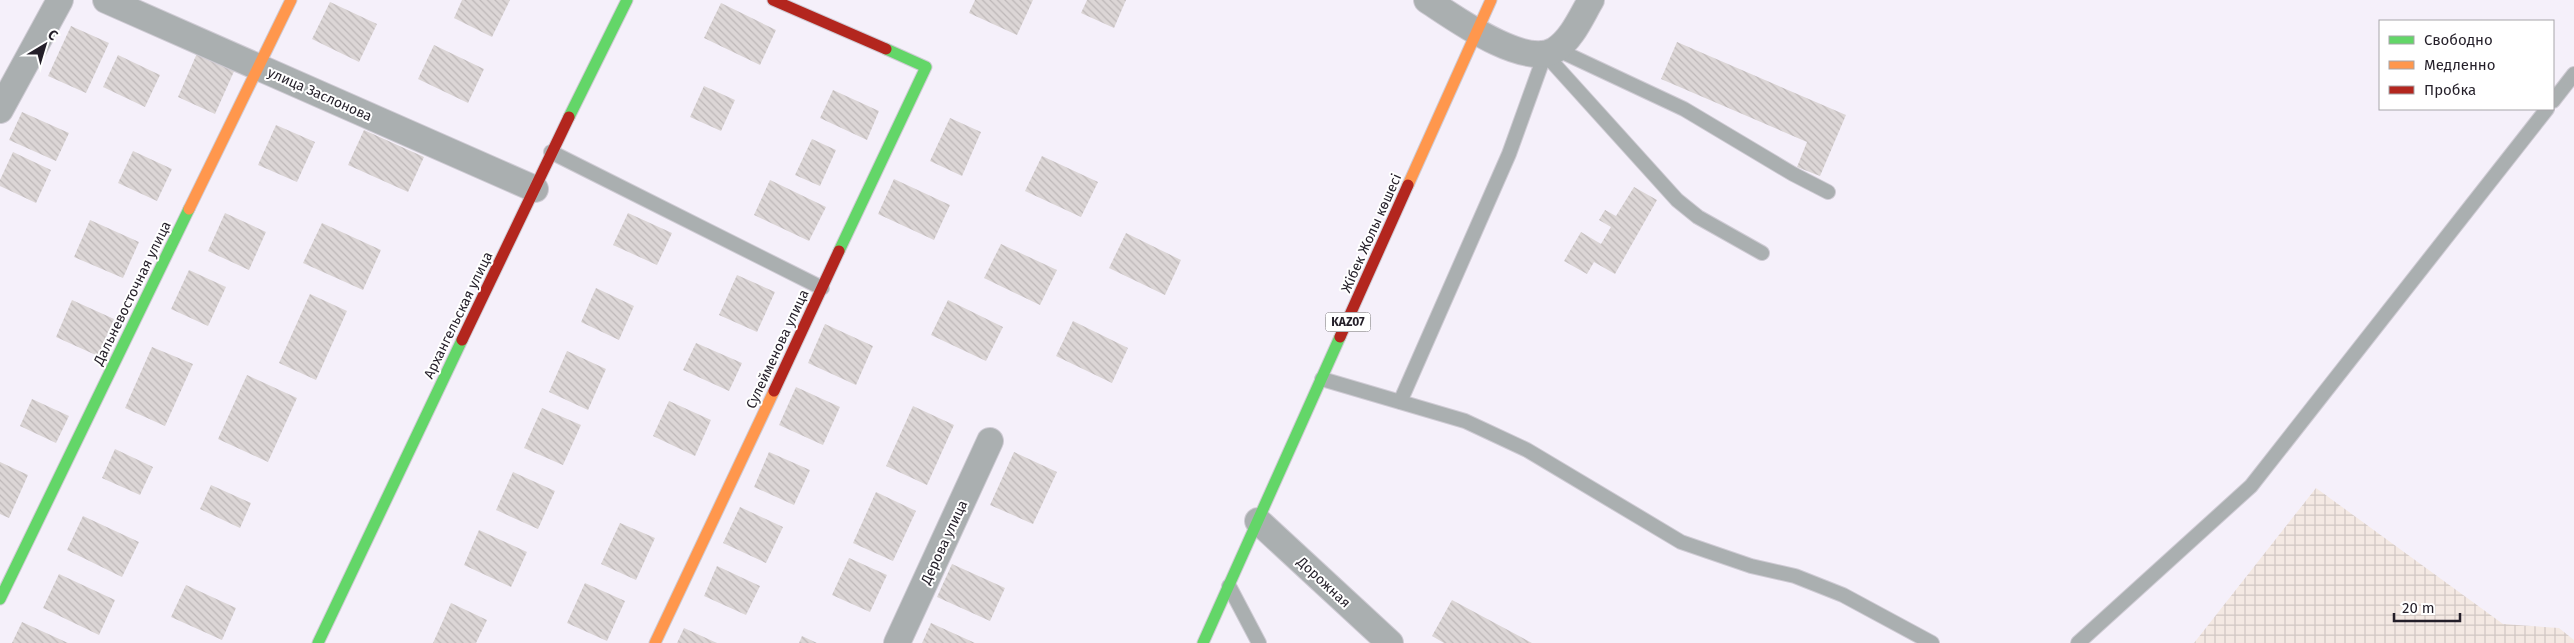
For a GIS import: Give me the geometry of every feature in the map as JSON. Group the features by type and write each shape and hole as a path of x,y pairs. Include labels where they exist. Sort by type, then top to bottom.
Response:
{"main road":[{"name":"Дальневосточная улица","path":"0,599 291,0"},
{"name":"Архангельская улица","path":"318,643 551,152 627,0"},
{"name":"Сулейменова улица","path":"656,643 926,67 773,0"},
{"name":"Жібек Жолы көшесі","path":"1204,643 1491,0"}],"street":[{"path":"0,110 60,0"},
{"name":"улица Заслонова","path":"106,0 535,189"},
{"path":"1427,0 1477,33 1527,54 1551,52 1570,37 1591,0"},
{"name":"Дерова улица","path":"897,643 990,441"},
{"name":"Дорожная","path":"1258,522 1390,643"}],"lane":[{"path":"1551,52 1684,109 1793,174 1828,192"},
{"path":"1551,52 1677,200 1698,217 1762,253"},
{"path":"1400,402 1509,154 1551,52"},
{"path":"2554,100 2574,74"},
{"path":"2078,643 2251,486 2546,110"},
{"path":"551,152 822,288"},
{"path":"1322,379 1465,421 1527,450 1681,542 1751,566 1795,576 1843,595 1932,643"},
{"path":"1229,586 1259,643"}],"shaded area":[{"path":"2316,488 2503,624 2559,628 2574,640 2574,643 2194,643"}],"building":[{"path":"462,0 510,0 492,37 454,18"},
{"path":"975,0 1033,0 1017,35 969,13"},
{"path":"1087,0 1126,0 1114,28 1081,13"},
{"path":"330,2 377,24 359,62 312,39"},
{"path":"721,3 776,30 760,65 704,38"},
{"path":"71,26 109,43 86,93 48,76"},
{"path":"1677,42 1846,115 1820,176 1797,167 1807,142 1661,79"},
{"path":"434,45 484,69 468,103 418,79"},
{"path":"198,51 236,67 215,114 178,97"},
{"path":"118,55 160,75 145,107 103,87"},
{"path":"704,86 735,100 721,131 690,117"},
{"path":"833,90 879,111 867,140 820,118"},
{"path":"22,112 69,133 56,161 9,140"},
{"path":"950,118 981,132 962,176 930,161"},
{"path":"276,125 315,142 297,182 258,165"},
{"path":"364,130 424,157 408,192 348,165"},
{"path":"812,139 836,150 820,186 795,175"},
{"path":"133,151 172,169 157,201 118,183"},
{"path":"13,152 51,170 36,203 0,186 0,180"},
{"path":"1042,156 1098,182 1081,217 1025,191"},
{"path":"894,179 950,205 934,240 878,214"},
{"path":"770,180 826,207 809,241 754,215"},
{"path":"1634,187 1657,200 1615,274 1594,262 1587,274 1564,261 1581,232 1601,244 1611,227 1599,220 1605,210 1616,216"},
{"path":"225,213 266,232 249,270 208,251"},
{"path":"628,213 672,233 657,265 613,245"},
{"path":"90,220 139,242 123,278 74,257"},
{"path":"322,223 381,250 363,290 303,263"},
{"path":"1126,233 1181,260 1165,295 1109,268"},
{"path":"1001,244 1057,270 1040,305 984,278"},
{"path":"189,270 226,287 208,326 171,309"},
{"path":"737,275 775,292 757,332 719,315"},
{"path":"596,288 634,306 619,340 581,322"},
{"path":"310,294 347,311 316,380 279,363"},
{"path":"72,300 114,319 98,356 56,337"},
{"path":"948,300 1003,327 986,361 931,335"},
{"path":"1073,321 1128,348 1112,383 1056,356"},
{"path":"825,324 873,346 856,385 808,363"},
{"path":"696,343 742,363 729,391 683,370"},
{"path":"152,347 193,364 165,426 125,408"},
{"path":"567,351 606,369 588,410 549,392"},
{"path":"247,375 297,398 268,462 218,439"},
{"path":"796,387 840,407 823,445 779,425"},
{"path":"32,399 69,416 56,443 20,426"},
{"path":"669,401 711,420 695,456 653,436"},
{"path":"913,406 954,425 927,485 886,466"},
{"path":"542,408 581,425 563,465 524,448"},
{"path":"115,449 153,467 140,495 102,478"},
{"path":"769,452 810,470 794,505 754,487"},
{"path":"1014,452 1057,472 1033,524 990,505"},
{"path":"0,462 28,475 9,518 0,514"},
{"path":"513,472 555,491 538,529 496,510"},
{"path":"211,485 251,503 240,528 200,509"},
{"path":"876,492 916,511 893,561 853,543"},
{"path":"740,507 783,527 766,563 723,543"},
{"path":"83,516 139,542 122,577 67,550"},
{"path":"620,523 655,538 636,580 601,564"},
{"path":"479,530 527,552 511,587 464,565"},
{"path":"849,558 887,575 870,612 832,595"},
{"path":"952,564 1005,588 990,621 937,597"},
{"path":"717,566 760,586 746,615 704,596"},
{"path":"59,574 115,600 99,635 43,608"},
{"path":"585,583 625,601 607,641 567,623"},
{"path":"186,585 236,608 222,640 171,617"},
{"path":"1452,600 1532,643 1444,643 1432,636"},
{"path":"451,603 487,620 476,643 433,643"},
{"path":"22,622 68,643 12,643"},
{"path":"931,623 975,643 922,643"},
{"path":"684,628 717,643 677,643"},
{"path":"802,636 817,643 799,643"}],"traffic: fast":[{"path":"569,117 627,0"},
{"path":"839,251 926,67 886,49"},
{"path":"0,599 189,209"},
{"path":"1203,643 1340,337"},
{"path":"318,643 462,340"}],"traffic: slow":[{"path":"189,209 291,0"},
{"path":"1408,185 1491,0"},
{"path":"655,643 774,391"}],"traffic: jam":[{"path":"773,0 886,49"},
{"path":"462,340 569,117"},
{"path":"1340,337 1408,185"},
{"path":"774,391 839,251"}]}
